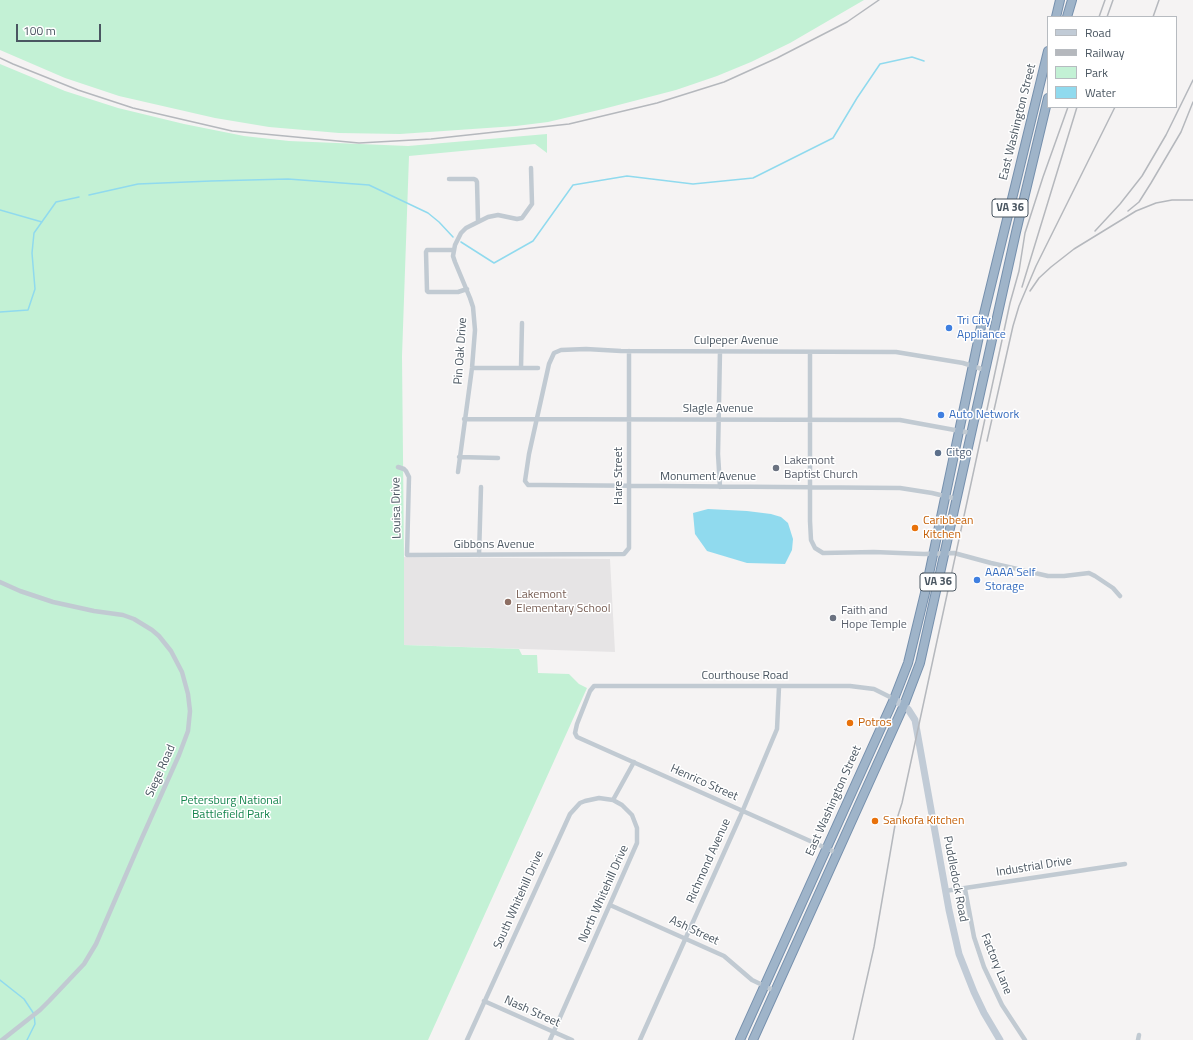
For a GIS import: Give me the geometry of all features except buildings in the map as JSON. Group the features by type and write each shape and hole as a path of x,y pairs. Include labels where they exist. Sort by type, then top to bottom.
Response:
{"highway":[{"path":"1056,16 1060,0"},
{"path":"1068,16 1072,0"},
{"name":"East Washington Street","path":"740,1040 894,699 912,648 984,316 1047,54"},
{"name":"East Washington Street","path":"753,1040 904,705 920,663 985,370 1047,102"}],"main road":[{"name":"Puddledock Road","path":"894,699 904,705 912,715 918,729 954,936 966,972 984,1013 1000,1040"}],"street":[{"path":"467,289 453,293 428,292 426,252 429,249 454,250 457,239 466,228 491,216 498,215 517,219 522,218 532,204 531,168"},
{"path":"449,179 476,180 478,221"},
{"name":"Pin Oak Drive","path":"454,250 455,265 467,289 473,307 475,330 472,368 458,472"},
{"path":"521,368 522,323"},
{"name":"Culpeper Avenue","path":"537,419 549,364 554,353 561,350 900,352 973,366 985,370"},
{"name":"Hare Street","path":"580,555 622,554 627,552 629,548 629,351"},
{"path":"720,351 720,419 718,454 720,488"},
{"path":"810,352 809,488 812,544 815,548 823,552 945,552 963,554 991,563 1048,576 1089,573 1113,588 1120,596"},
{"path":"472,368 538,368"},
{"name":"Slagle Avenue","path":"464,419 906,420 971,434"},
{"name":"Monument Avenue","path":"537,419 526,474 526,484 541,486 720,488 900,488 913,489 957,498"},
{"path":"459,457 498,458"},
{"name":"Louisa Drive","path":"398,467 404,469 408,477 407,555"},
{"path":"480,555 481,487"},
{"name":"Gibbons Avenue","path":"407,555 580,555"},
{"name":"Siege Road","path":"0,582 20,591 53,602 94,611 124,615 152,630 172,651 182,672 188,694 190,711 188,731 179,755 96,944 84,964 49,1001 2,1040"},
{"name":"Courthouse Road","path":"575,735 577,724 590,691 594,686 850,686 874,689 894,699"},
{"name":"Richmond Avenue","path":"640,1040 777,729 779,687"},
{"name":"Henrico Street","path":"575,735 837,853"},
{"path":"613,800 634,762"},
{"name":"South Whitehill Drive","path":"467,1040 570,814 580,803 586,801 599,798 613,800"},
{"name":"North Whitehill Drive","path":"550,1040 635,849 638,836 635,821 632,815 622,805 613,800"},
{"name":"Industrial Drive","path":"946,891 1126,864"},
{"name":"Factory Lane","path":"966,889 974,937 984,967 1002,1006 1025,1040"},
{"name":"Ash Street","path":"610,905 724,956 744,974 764,986 775,990"},
{"name":"Nash Street","path":"484,1001 572,1040"}],"shaded area":[{"name":"Lakemont Elementary School","path":"404,557 610,559 615,652 404,645"}],"green space":[{"path":"0,0 864,0 790,43 751,62 717,76 676,90 548,122 516,126 400,134 339,133 269,127 215,118 119,96 65,78 0,50"},
{"name":"Petersburg National Battlefield Park","path":"0,64 65,91 118,108 184,124 244,136 289,141 408,146 547,134 547,153 535,144 409,156 402,356 404,645 519,649 522,655 537,655 538,673 569,674 579,684 587,688 428,1040 0,1040"}],"water":[{"path":"708,509 747,511 771,514 781,517 788,523 793,539 792,550 785,564 747,563 707,551 695,534 693,513"}],"waterway":[{"path":"461,242 494,263 533,241 573,185 627,176 693,184 753,178 833,138 880,64 912,57 924,61"},
{"path":"89,195 138,184 211,181 288,179 369,185 428,213 453,237"},
{"path":"0,312 28,310 35,289 32,253 34,233 56,202 79,197"},
{"path":"0,210 42,222"},
{"path":"0,980 24,999 34,1014 35,1024 27,1040"}],"railway":[{"path":"0,58 78,90 133,108 232,131 359,143 431,139 569,124 657,103 724,82 777,58 847,22 879,0"},
{"path":"1099,16 1105,0"},
{"path":"1107,16 1113,0"},
{"path":"1153,16 1159,0"},
{"path":"1095,231 1120,204 1142,176 1166,135 1193,80"},
{"path":"1128,211 1139,202 1151,183 1181,132 1193,102"},
{"path":"853,1040 874,947 895,825 902,803 1010,303 1019,271 1025,233 1068,108"},
{"path":"1022,287 1077,108"},
{"path":"987,441 1013,326 1019,306 1036,266 1115,108"},
{"path":"1030,291 1039,278 1074,249 1136,211 1156,203 1172,200 1193,200"}],"place":[{"name":"Tri City Appliance","path":"949,328"},
{"name":"Auto Network","path":"941,415"},
{"name":"Citgo","path":"938,453"},
{"name":"Lakemont Baptist Church","path":"776,468"},
{"name":"Caribbean Kitchen","path":"915,528"},
{"name":"AAAA Self Storage","path":"977,580"},
{"name":"Lakemont Elementary School","path":"508,602"},
{"name":"Faith and Hope Temple","path":"833,618"},
{"name":"Potros","path":"850,723"},
{"name":"Sankofa Kitchen","path":"875,821"}]}
